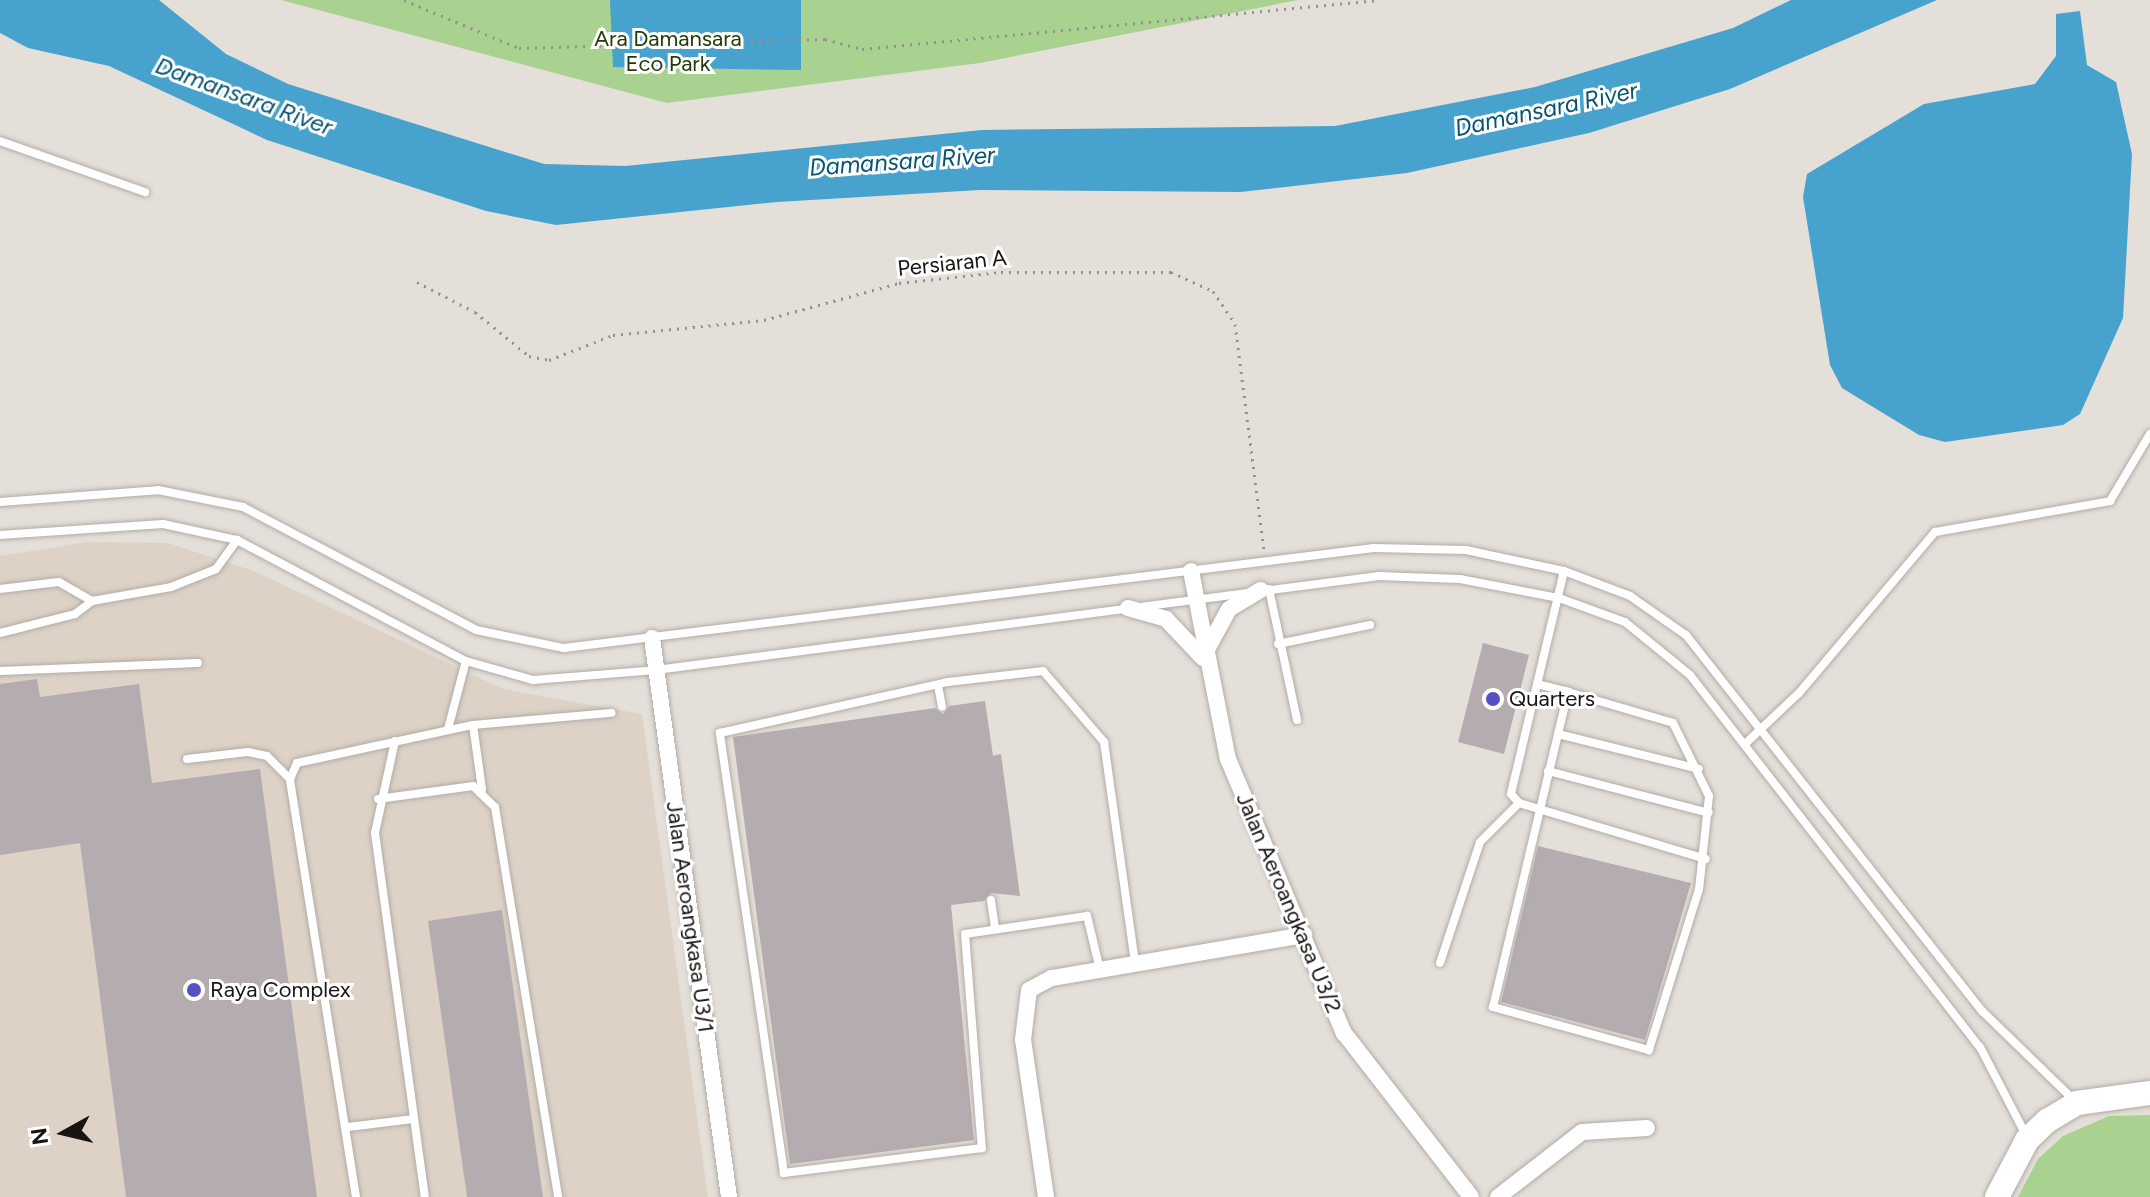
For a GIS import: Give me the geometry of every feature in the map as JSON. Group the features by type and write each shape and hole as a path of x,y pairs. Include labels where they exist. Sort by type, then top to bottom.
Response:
{"main road":[{"path":"1997,1197 2027,1140 2077,1103 2139,1092 2150,1077"}],"street":[{"name":"Jalan Aeroangkasa U3/2","path":"1191,571 1204,659 1228,759 1350,1042 1471,1197"},
{"path":"1128,608 1166,619 1204,659 1229,609 1265,590"},
{"name":"Jalan Aeroangkasa U3/1","path":"652,638 729,1197"},
{"path":"1046,1197 1024,1002 1039,983 1304,935"},
{"path":"1498,1197 1582,1132 1647,1128"}],"lane":[{"path":"0,141 145,192"},
{"path":"1745,744 1764,728 1935,532 2110,501 2150,434"},
{"path":"0,502 99,491 195,496 273,517 445,616 508,641 564,648 1418,546 1564,571 1661,612 1764,728 1982,1011 2077,1103"},
{"path":"0,535 163,524 237,540 466,661 533,680 656,670 1265,590 1416,575 1559,598 1625,622 1663,647 1745,744 1980,1047 2027,1140"},
{"path":"0,633 75,614 92,601 194,582 216,569 237,540"},
{"path":"1564,571 1510,783 1519,803 1706,859"},
{"path":"0,589 59,582 92,601"},
{"path":"1265,590 1297,720"},
{"path":"1278,644 1370,625"},
{"path":"448,729 466,661"},
{"path":"0,671 198,663"},
{"path":"1100,970 1087,916 965,934 962,943 982,1148 780,1170 720,733 938,686 1043,671 1098,726 1135,964"},
{"path":"1537,684 1568,692 1673,723 1699,769 1709,813 1706,859 1654,1047 1500,1014 1493,1001 1568,692"},
{"path":"938,686 942,707"},
{"path":"356,1197 348,1127 290,779 297,763 312,756 473,725 611,713"},
{"path":"473,725 482,789 495,807 558,1197"},
{"path":"1558,734 1699,769"},
{"path":"395,741 378,799 375,833 425,1197"},
{"path":"187,759 248,752 267,756 290,779"},
{"path":"1548,771 1709,813"},
{"path":"378,799 482,789"},
{"path":"1440,963 1480,842 1519,803"},
{"path":"991,900 995,928"},
{"path":"348,1127 414,1119"}],"path":[{"path":"404,0 507,46 580,41 802,40 862,49 1379,0"},
{"name":"Persiaran A","path":"417,282 475,312 529,356 549,360 613,335 764,320 899,283 1001,272 1171,272 1213,291 1235,324 1265,563"}],"shaded area":[{"path":"87,542 168,543 254,571 503,689 642,714 708,1197 0,1197 0,556"}],"green space":[{"name":"Ara Damansara Eco Park","path":"281,0 1298,0 980,63 667,103"},
{"path":"2150,1115 2150,1197 2018,1197 2038,1159 2063,1136 2109,1116"}],"water":[{"name":"Damansara River","path":"0,0 159,0 226,54 288,84 544,164 625,166 982,130 1335,126 1535,87 1733,28 1791,0 1937,0 1730,89 1589,133 1407,173 1241,192 980,190 777,202 556,225 486,211 267,140 109,66 28,48 0,33"},
{"path":"610,0 801,0 801,70 613,67"},
{"path":"2080,11 2087,65 2116,82 2132,154 2123,318 2080,414 2063,425 1945,442 1919,435 1842,388 1830,365 1803,197 1807,174 1924,104 2035,84 2056,56 2056,14"}],"building":[{"name":"Quarters","path":"1483,643 1529,655 1504,754 1458,742"},
{"name":"Raya Complex","path":"37,679 40,697 139,684 152,783 260,769 317,1197 126,1197 80,843 0,855 0,684"},
{"path":"985,701 993,756 1001,754 1020,896 991,893 984,901 951,905 974,1140 790,1164 733,737 935,708 943,714 949,706"},
{"path":"1538,846 1691,883 1645,1040 1501,1002"},
{"path":"502,910 543,1197 467,1197 428,921"}],"place":[{"name":"Quarters","path":"1493,699"},
{"name":"Raya Complex","path":"194,990"}]}
